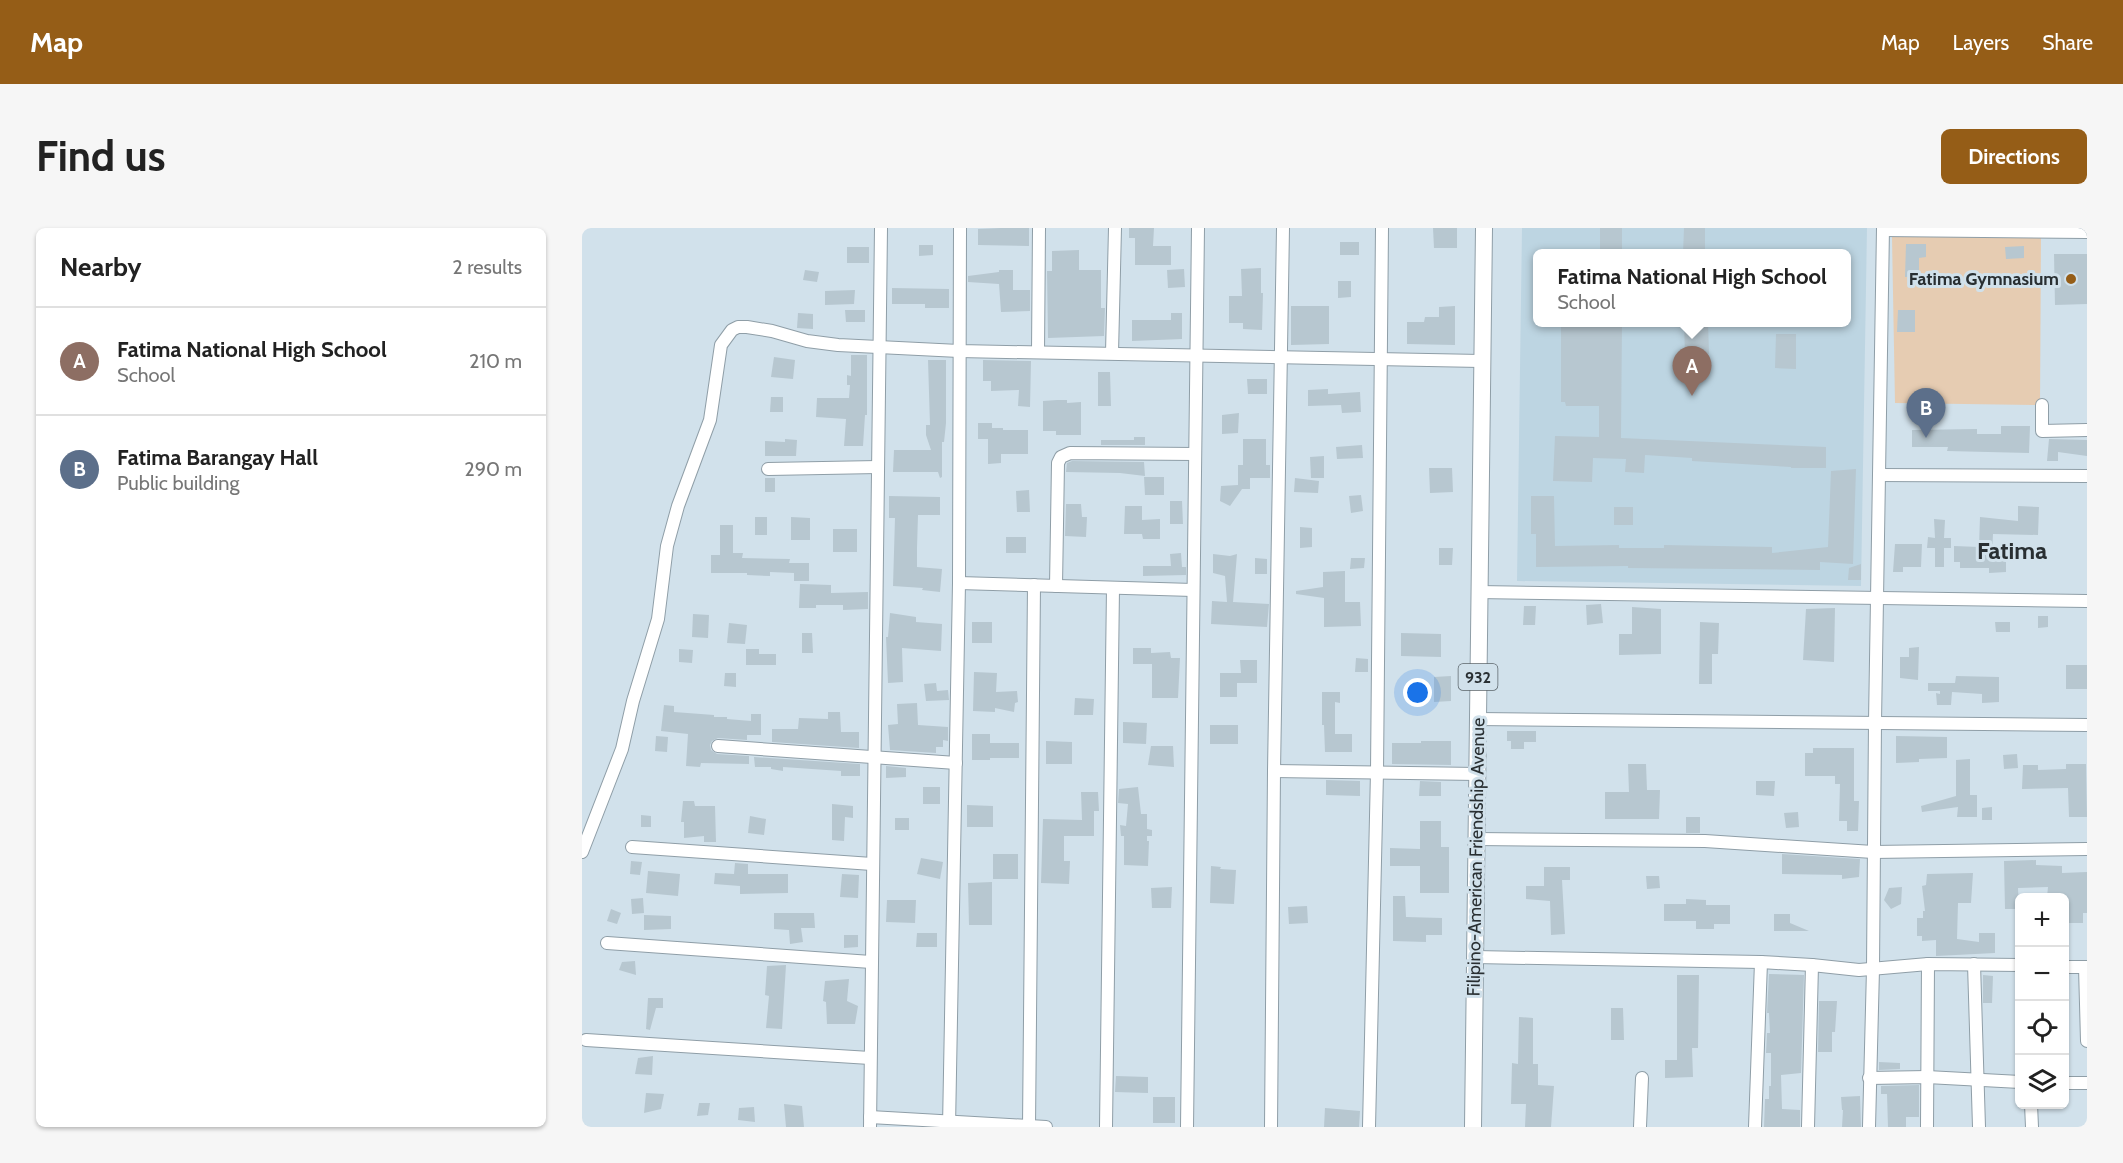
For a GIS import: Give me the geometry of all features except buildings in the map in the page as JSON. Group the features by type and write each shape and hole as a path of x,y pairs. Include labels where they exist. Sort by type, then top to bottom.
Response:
{"main road":[{"name":"Filipino-American Friendship Avenue","path":"1473,1127 1484,228"}],"street":[{"path":"881,228 870,1122 1046,1127"},
{"path":"949,1124 959,583 960,228"},
{"path":"1038,352 1039,228"},
{"path":"1112,353 1115,228"},
{"path":"1187,1127 1198,228"},
{"path":"1271,1127 1283,228"},
{"path":"1369,1127 1377,772 1382,228"},
{"path":"1869,1127 1883,229 2087,232"},
{"path":"582,852 617,763 633,700 654,638 667,546 678,506 710,420 715,395 718,356 726,337 732,330 747,327 821,343 959,351 1481,360"},
{"path":"2042,405 2042,431 2087,430"},
{"path":"1056,586 1058,463 1061,458 1070,453 1195,454"},
{"path":"768,469 878,467"},
{"path":"1879,475 2087,476"},
{"path":"959,583 1193,590"},
{"path":"1029,1126 1034,585"},
{"path":"1106,1127 1113,588"},
{"path":"1478,592 2087,601"},
{"path":"1477,719 2087,725"},
{"path":"718,746 956,763"},
{"path":"1274,771 1477,774"},
{"path":"1476,839 1705,841 1874,852 2087,849"},
{"path":"632,847 872,864"},
{"path":"607,943 871,962"},
{"path":"1475,957 1761,962 1845,969 1928,964 2015,965"},
{"path":"1755,1127 1761,962"},
{"path":"1927,1127 1928,964"},
{"path":"1974,964 1979,1127"},
{"path":"1808,1127 1812,965"},
{"path":"2069,967 2086,967 2087,1041"},
{"path":"586,1040 870,1058"},
{"path":"1869,1078 1927,1077 2015,1082"},
{"path":"1640,1127 1642,1078"},
{"path":"2069,1083 2087,1083"},
{"path":"2031,1109 2032,1127"}],"shaded area":[{"path":"1522,228 1867,228 1861,586 1517,581"},
{"path":"2041,235 2040,405 1895,403 1892,237"}],"place":[{"name":"Fatima Gymnasium","path":"2071,279"},
{"name":"Fatima National High School","path":"1692,396"},
{"name":"Fatima Barangay Hall","path":"1926,438"}],"district":[{"name":"Fatima","path":"2012,550"}]}
